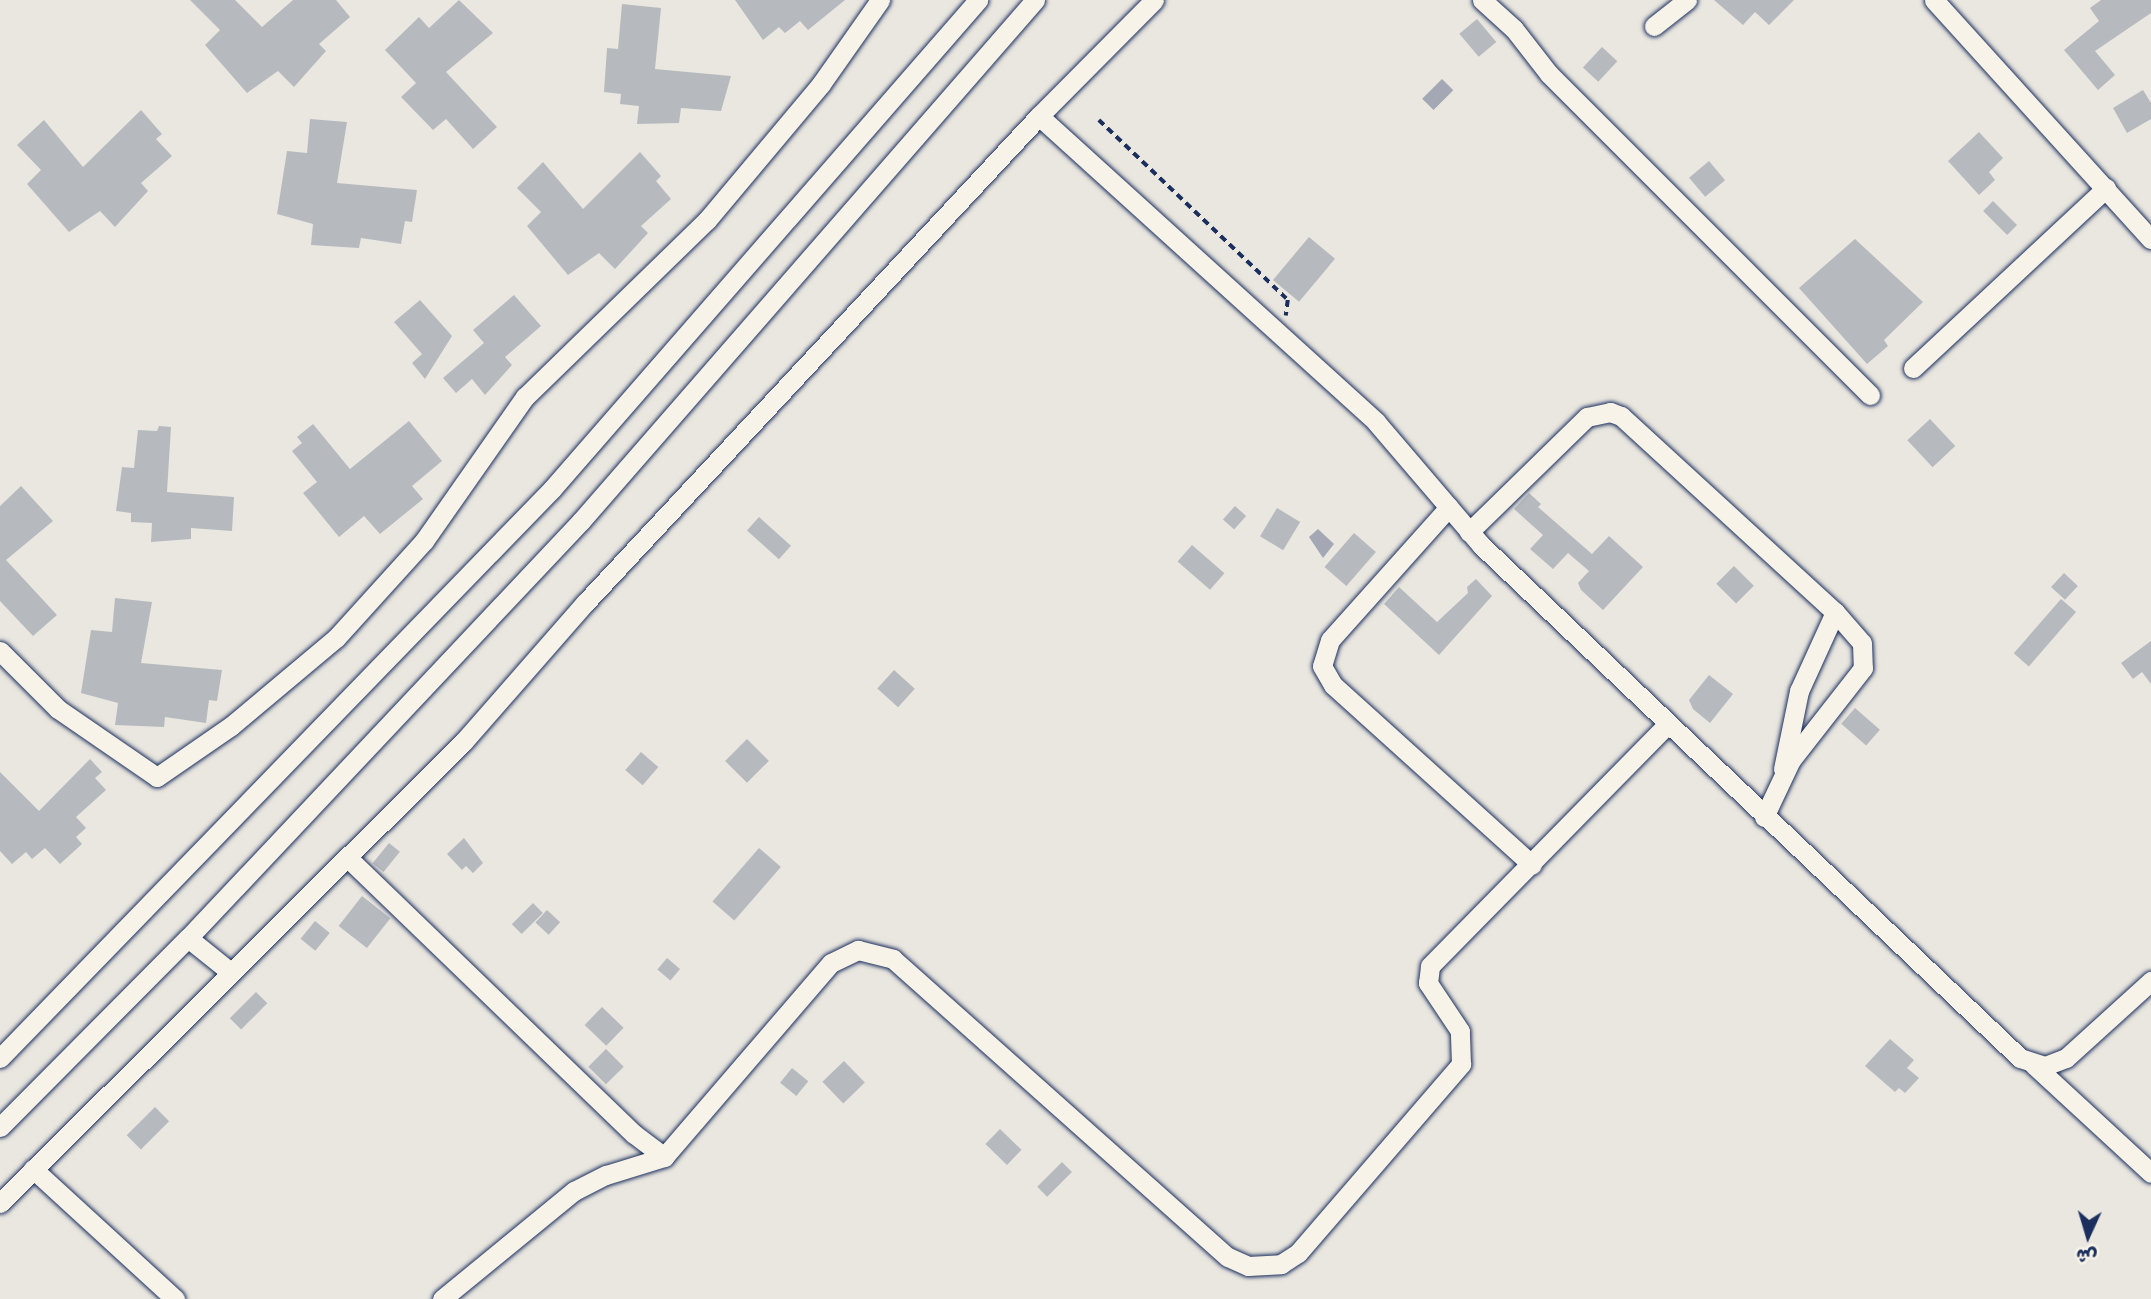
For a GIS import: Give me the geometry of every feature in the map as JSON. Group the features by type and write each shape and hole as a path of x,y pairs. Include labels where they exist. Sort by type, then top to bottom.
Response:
{"street":[{"path":"0,651 58,709 157,776 231,726 336,638 415,551 525,397 684,246 821,84 880,0"},
{"path":"0,1058 552,489 978,0"},
{"path":"0,1127 188,938 581,521 1035,0"},
{"path":"0,1203 229,971 349,859 464,741 585,603 1039,116 1154,0"},
{"path":"1482,0 1514,29 1549,74 1870,395"},
{"path":"1654,26 1687,0"},
{"path":"1934,0 2151,239"},
{"path":"1039,116 1394,439 1469,532 1764,817 2014,1053 2034,1065 2151,1173"},
{"path":"1913,368 2106,188"},
{"path":"1469,532 1587,417 1609,412 1620,416 1835,611 1862,642 1863,668 1782,777 1764,817"},
{"path":"1449,507 1330,640 1322,666 1333,685 1532,865"},
{"path":"1782,777 1800,691 1835,611"},
{"path":"442,1299 574,1191 664,1157 831,962 848,953 876,951 893,959 1228,1257 1248,1266 1281,1264 1298,1254 1455,1073 1463,1042 1428,983 1430,965 1532,865 1668,724"},
{"path":"349,859 634,1134 664,1157"},
{"path":"188,938 229,971"},
{"path":"2034,1065 2066,1058 2151,981"},
{"path":"33,1169 175,1299"}],"path":[{"path":"1098,120 1288,300 1289,312 1275,328"}],"shaded area":[{"path":"1442,79 1453,90 1434,110 1422,99"},
{"path":"1318,529 1334,544 1323,558 1309,537"}],"building":[{"path":"190,0 235,0 262,27 293,0 336,0 350,17 319,44 326,51 294,87 278,71 247,93 205,45 220,30"},
{"path":"459,0 493,33 446,72 497,127 473,149 446,119 433,130 401,97 416,83 385,50 419,17 429,28"},
{"path":"735,0 845,0 808,30 800,21 785,33 779,27 763,40"},
{"path":"1714,0 1794,0 1769,25 1755,12 1743,25"},
{"path":"2101,0 2151,0 2151,13 2095,51 2115,75 2098,90 2064,50 2099,21 2090,8"},
{"path":"622,4 661,8 655,69 731,76 721,111 681,108 679,123 637,124 639,106 620,104 621,94 604,92 607,48 618,49"},
{"path":"1477,19 1496,42 1479,57 1459,34"},
{"path":"1602,47 1617,61 1598,82 1583,67"},
{"path":"2143,90 2151,103 2151,119 2127,133 2113,108"},
{"path":"141,110 162,134 156,139 172,156 141,183 148,191 115,227 100,211 69,232 27,184 41,170 17,145 44,120 83,167"},
{"path":"310,119 347,122 337,183 417,190 412,222 405,221 401,244 361,238 359,248 311,245 313,224 277,214 287,151 307,153"},
{"path":"1979,132 2003,158 1989,172 1995,180 1979,195 1948,161"},
{"path":"640,152 661,176 656,181 671,199 641,226 648,233 615,269 599,253 568,275 527,226 541,212 517,188 543,162 583,209"},
{"path":"1709,161 1725,180 1705,197 1689,178"},
{"path":"1993,201 2017,225 2007,235 1983,211"},
{"path":"1309,237 1335,259 1299,302 1273,280"},
{"path":"1855,239 1923,302 1884,340 1888,346 1867,364 1799,288"},
{"path":"514,295 541,326 505,357 512,365 485,395 472,379 456,393 443,378 484,343 473,330"},
{"path":"420,300 452,336 425,379 412,363 422,354 394,322"},
{"path":"1930,419 1955,446 1933,467 1907,440"},
{"path":"409,421 442,461 412,486 423,499 380,534 364,516 339,537 303,493 317,482 292,451 302,443 297,437 313,424 350,469"},
{"path":"159,426 171,427 167,492 234,497 232,531 191,528 191,539 151,542 152,523 131,522 131,513 116,511 122,467 134,468 138,430 157,431"},
{"path":"21,486 53,521 6,560 57,615 33,636 0,601 0,506"},
{"path":"1529,493 1541,504 1538,507 1592,554 1609,536 1643,567 1603,610 1581,590 1578,583 1589,571 1568,553 1553,569 1530,549 1543,535 1514,509"},
{"path":"1235,506 1246,516 1234,529 1223,519"},
{"path":"1277,508 1300,522 1283,550 1260,536"},
{"path":"759,517 791,546 779,559 747,530"},
{"path":"1354,533 1376,552 1346,586 1324,567"},
{"path":"1192,545 1224,573 1210,590 1178,562"},
{"path":"1734,566 1754,586 1736,603 1716,584"},
{"path":"2064,573 2078,586 2065,600 2051,587"},
{"path":"1476,579 1492,596 1439,655 1384,604 1399,587 1437,622 1468,593 1467,587"},
{"path":"115,598 152,602 141,663 222,670 217,701 209,700 206,723 165,717 164,727 115,725 118,703 81,693 91,630 112,632"},
{"path":"2061,599 2076,612 2029,666 2014,653"},
{"path":"2151,641 2151,684 2142,672 2133,679 2121,663"},
{"path":"894,670 915,689 898,707 877,689"},
{"path":"1709,675 1733,694 1710,723 1693,709 1689,700"},
{"path":"1855,708 1880,730 1866,745 1841,724"},
{"path":"747,739 769,761 747,783 725,761"},
{"path":"641,752 658,767 643,785 625,770"},
{"path":"90,759 102,772 95,778 106,790 76,817 86,828 76,837 82,844 60,864 45,848 32,859 26,852 12,864 0,851 0,772 39,811"},
{"path":"464,838 483,863 473,873 466,866 462,870 447,854"},
{"path":"389,843 400,852 384,872 373,863"},
{"path":"759,848 781,867 734,921 712,902"},
{"path":"362,896 390,918 367,948 339,926"},
{"path":"533,903 543,913 522,934 512,924"},
{"path":"547,910 560,922 549,935 535,922"},
{"path":"315,921 330,933 315,951 301,939"},
{"path":"667,958 680,969 670,980 657,969"},
{"path":"256,992 267,1003 241,1029 230,1018"},
{"path":"602,1007 624,1028 606,1046 585,1025"},
{"path":"1890,1039 1914,1060 1907,1068 1919,1078 1905,1093 1899,1088 1895,1092 1865,1066"},
{"path":"606,1049 624,1067 606,1084 588,1067"},
{"path":"844,1061 865,1083 843,1103 822,1082"},
{"path":"792,1068 808,1081 796,1096 780,1083"},
{"path":"155,1107 169,1121 141,1149 127,1135"},
{"path":"1000,1129 1022,1150 1007,1165 985,1144"},
{"path":"1062,1162 1072,1172 1047,1197 1037,1187"}]}
